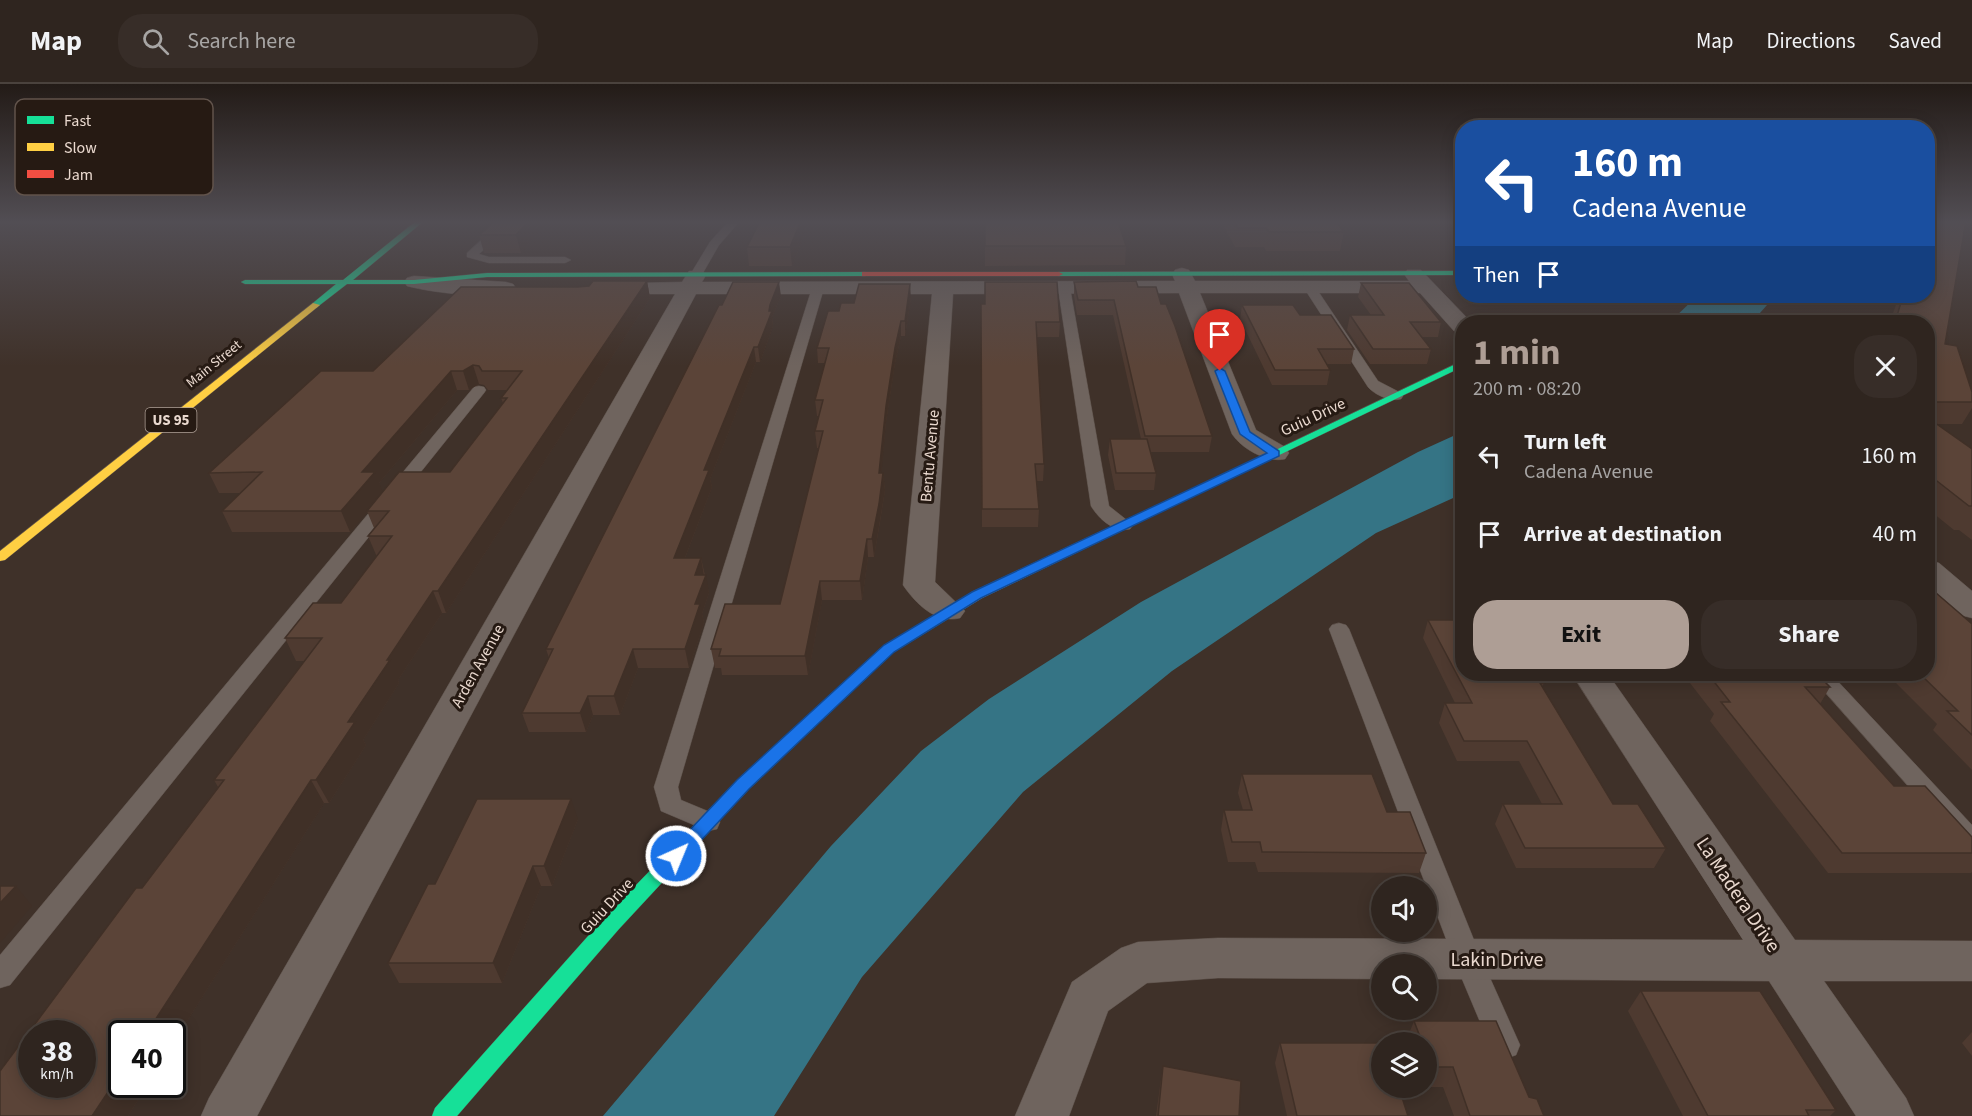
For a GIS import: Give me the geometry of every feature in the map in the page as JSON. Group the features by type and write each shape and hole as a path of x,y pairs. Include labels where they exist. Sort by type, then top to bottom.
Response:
{"main road":[{"name":"Main Street","path":"0,556 359,269"},
{"path":"692,282 1420,280 1455,274"},
{"path":"246,282 414,282"},
{"name":"Guiu Drive","path":"442,1116 612,923 708,822 816,714 881,656 977,595 1455,367"}],"street":[{"path":"414,282 474,288 692,282 818,288 1064,288 1184,281 1310,288 1420,280 1455,318"},
{"path":"1184,281 1245,434 1275,453"},
{"name":"Arden Avenue","path":"228,1116 692,282"},
{"name":"Bentu Avenue","path":"943,288 919,585 948,612"},
{"path":"1935,576 1972,608"},
{"name":"La Madera Drive","path":"1595,681 1887,1116"},
{"name":"Lakin Drive","path":"1042,1116 1089,997 1138,963 1218,958 1972,961"}],"lane":[{"name":"Arden Avenue","path":"692,282 699,269"},
{"path":"708,822 670,805 666,787 818,288"},
{"path":"1064,288 1100,506 1105,514 1124,525"},
{"path":"1310,288 1373,384 1378,389 1396,396"},
{"path":"0,976 479,390"},
{"path":"1339,629 1468,960 1518,1074"},
{"path":"1825,681 1972,841"}],"water":[{"path":"1690,303 1768,303 1758,315 1677,315"},
{"path":"1455,435 1455,497 1376,533 1172,671 1023,792 862,977 774,1116 603,1116 831,846 921,751 989,699 1141,602 1418,452"}],"building":[{"path":"1935,269 1958,269 1945,344 1957,346 1972,392 1972,402 1935,402 1935,315 1897,315 1901,303 1935,303"},
{"path":"593,281 647,281 438,591 433,591 387,660 390,660 348,722 355,722 316,780 311,780 155,1020 108,1020 108,1092 92,1116 0,1116 0,1071 18,1047 18,1098 96,1098 96,1020 38,1020 136,888 142,888 224,780 214,780 322,638 285,638 313,603 341,603 392,536 368,536 389,511 367,511 399,472 450,472 507,398 501,398 522,371 482,371 479,366 473,365 463,371 451,371 362,472 375,472 341,511 222,511 262,472 209,473 321,371 373,371 461,287 589,286"},
{"path":"1136,281 1138,287 1156,287 1161,304 1166,304 1212,436 1145,436 1114,300 1078,300 1074,282"},
{"path":"733,282 779,282 770,305 769,311 772,311 758,347 754,347 704,470 709,470 674,558 701,558 695,575 706,575 695,604 700,604 685,649 633,649 614,696 588,696 580,713 522,713 553,649 546,649 719,305 722,305"},
{"path":"985,282 1057,282 1060,322 1036,322 1044,464 1035,464 1039,509 982,509 981,304 985,304"},
{"path":"1361,283 1409,283 1441,322 1410,322 1431,349 1373,349 1350,315 1384,315"},
{"path":"859,284 910,284 905,321 901,321 895,348 886,406 879,473 883,473 879,504 872,539 867,539 860,581 820,581 805,656 719,656 721,649 711,649 725,604 780,604 823,431 815,431 823,400 815,400 829,348 817,348 828,311 839,311 841,303 854,303"},
{"path":"1242,305 1293,305 1300,315 1331,315 1354,349 1318,349 1330,370 1275,370"},
{"path":"1935,423 1972,449 1972,506 1935,479"},
{"path":"1110,439 1147,439 1156,473 1116,473"},
{"path":"1935,592 1972,624 1972,735 1947,711 1958,711 1927,681 1935,681"},
{"path":"1428,620 1455,620 1455,671"},
{"path":"1460,681 1543,681 1544,683 1540,683 1613,804 1638,804 1666,848 1525,848 1503,804 1562,804 1527,741 1464,741 1445,703 1472,703"},
{"path":"1714,681 1824,681 1830,687 1805,687 1894,786 1925,786 1972,837 1972,853 1842,853 1721,702 1730,702"},
{"path":"1242,774 1372,774 1387,812 1410,812 1426,853 1262,852 1260,842 1232,842 1224,810 1252,810"},
{"path":"477,799 571,799 544,866 533,866 493,963 388,963 428,884 435,884"},
{"path":"0,886 16,886 0,903"},
{"path":"1641,991 1760,991 1836,1110 1806,1110 1809,1116 1708,1116"},
{"path":"1414,1021 1496,1021 1529,1097 1537,1099 1544,1116 1470,1116 1453,1067 1437,1067 1437,1032 1418,1032"},
{"path":"1280,1043 1371,1043 1371,1098 1402,1098 1408,1116 1297,1116"},
{"path":"1163,1066 1241,1081 1239,1116 1158,1116"}],"traffic: fast":[{"path":"316,305 361,269"},
{"path":"1059,274 1455,273"},
{"path":"245,282 414,282 487,275 865,274"},
{"path":"1190,494 1455,367"},
{"path":"443,1116 612,923 743,785 889,649 946,614"}],"traffic: slow":[{"path":"0,557 316,305"},
{"path":"946,614 977,595 1190,494"}],"traffic: jam":[{"path":"865,274 1059,274"}],"route":[{"path":"676,856 743,785 816,714 889,649 977,595 1275,453 1245,434 1220,371"}]}
